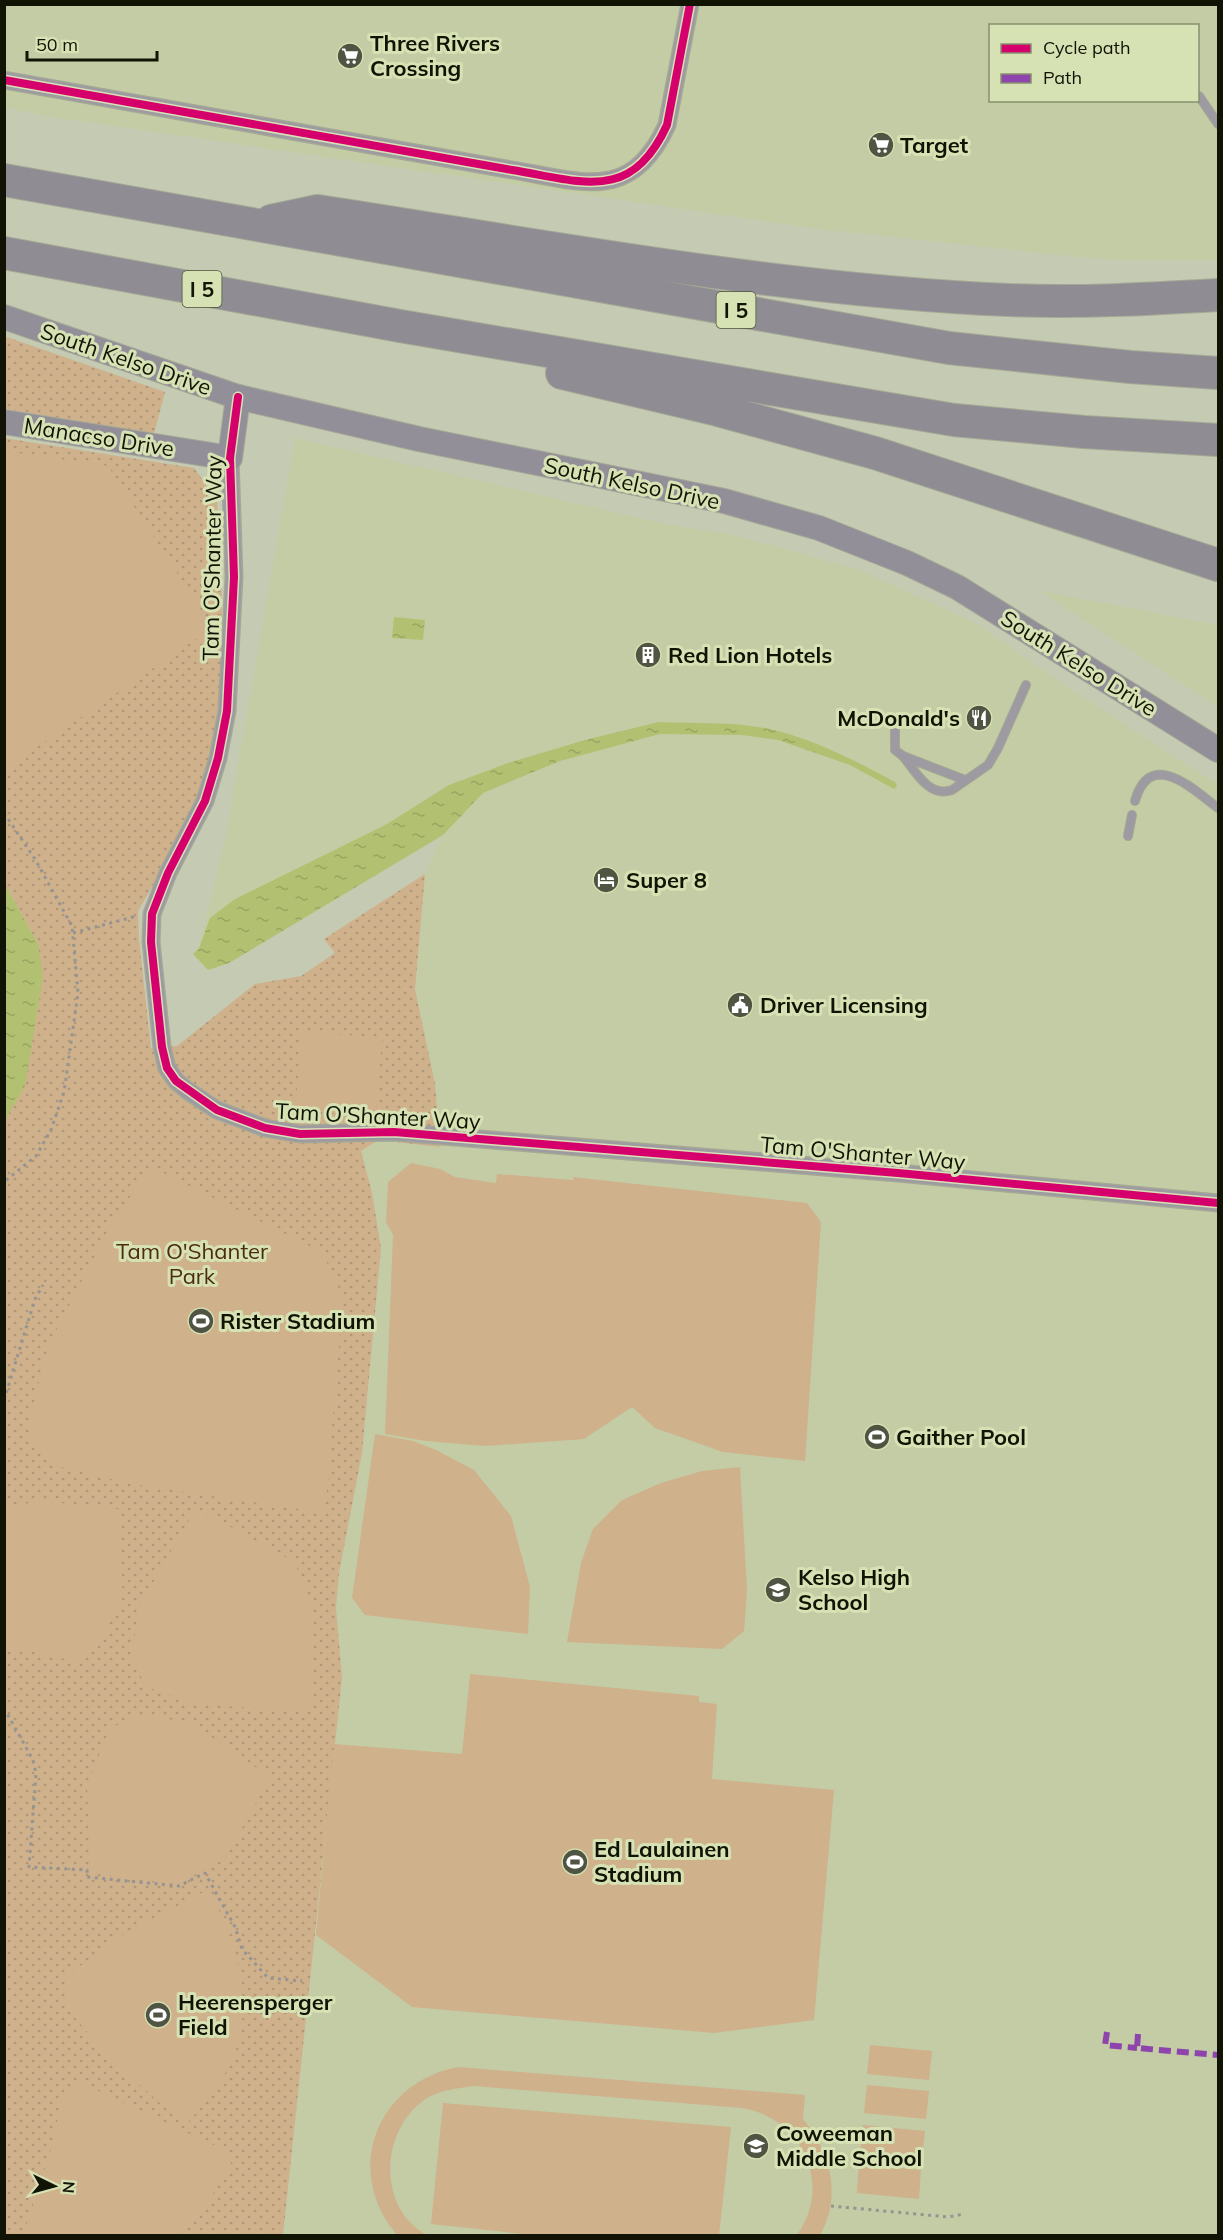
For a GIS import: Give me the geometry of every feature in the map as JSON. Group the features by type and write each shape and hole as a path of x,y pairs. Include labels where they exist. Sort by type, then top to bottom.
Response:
{"highway":[{"name":"I 5","path":"4,180 949,348 1218,374"},
{"path":"256,224 318,211 751,276 920,295 1061,301 1218,295"},
{"name":"I 5","path":"4,253 400,326 954,420 1084,432 1218,440"},
{"path":"400,326 451,346 717,410 875,453 1218,566"}],"main road":[{"name":"South Kelso Drive","path":"4,317 238,398 419,439 724,501 819,528 907,563 957,587 1218,750"},
{"name":"Tam O'Shanter Way","path":"230,458 238,398"},
{"name":"Manacso Drive","path":"4,422 230,458"}],"street":[{"path":"4,80 512,170 592,183 611,181 629,173 645,160 659,142 667,124 690,4"},
{"name":"Tam O'Shanter Way","path":"230,458 234,577 227,711 218,758 205,801 168,873 152,914 151,942 162,1047 167,1068 176,1081 188,1091 226,1114 265,1128 300,1134 394,1132 898,1173 1218,1203"}],"lane":[{"path":"1199,96 1218,123"},
{"path":"894,720 895,750 933,790 946,792 988,765 1026,685"},
{"path":"903,756 965,780"},
{"path":"1135,801 1141,786 1148,779 1166,774 1175,777 1218,808"},
{"path":"1128,836 1132,815"}],"path":[{"path":"4,813 58,897 72,926 78,993 64,1092 51,1130 36,1156 4,1182"},
{"path":"73,933 133,917 136,911"},
{"path":"4,1400 35,1299 43,1285"},
{"path":"4,1708 33,1760 36,1774 29,1867 87,1870 87,1877 179,1886 205,1873 235,1927 242,1949 268,1978 302,1981"},
{"path":"831,2206 948,2217 963,2214"}],"shaded area":[{"path":"4,5 1218,5 1218,260 1108,260 828,230 45,116 5,108"},
{"path":"295,438 665,524 729,534 860,570 977,624 1069,688 1218,785 1218,2235 283,2235 342,1678 336,1608 339,1573 362,1453 381,1248 372,1193 361,1151 378,1140 440,1147 435,1084 415,989 425,874 442,836 229,963 208,970 193,954 199,948 225,840"},
{"path":"1040,591 1218,625 1218,707"}],"green space":[{"path":"4,336 165,392 154,434 5,409"},
{"name":"Tam O'Shanter Park","path":"4,438 194,468 217,500 223,662 217,742 189,823 138,911 151,1048 177,1046 255,984 301,976 335,953 324,939 425,874 415,989 435,1084 440,1147 378,1140 361,1151 372,1193 381,1248 362,1453 339,1573 336,1608 342,1678 283,2235 5,2235 4,1120 25,1086 38,944 5,884"},
{"path":"5,451 108,466 205,616 202,635 5,769"},
{"path":"302,1031 382,1038 376,1117 295,1110"},
{"path":"411,1163 440,1169 455,1177 496,1183 497,1174 573,1180 573,1177 807,1203 821,1222 805,1461 723,1452 655,1428 632,1407 584,1439 486,1446 426,1441 385,1434 393,1235 386,1222 388,1182"},
{"name":"Rister Stadium","path":"150,1166 322,1252 343,1297 325,1513 132,1484 61,1467 43,1459 27,1427 49,1344 109,1228"},
{"path":"375,1434 413,1441 474,1470 511,1516 530,1587 528,1634 365,1615 352,1598"},
{"path":"740,1467 747,1590 744,1631 722,1649 567,1642 581,1563 593,1529 622,1500 661,1483 702,1471"},
{"path":"42,1501 118,1509 123,1597 98,1647 74,1661 22,1649 20,1653 5,1643 5,1507"},
{"path":"196,1508 293,1561 304,1581 312,1607 311,1712 193,1704 145,1686 132,1655 138,1608"},
{"name":"Ed Laulainen Stadium","path":"470,1674 699,1696 699,1702 717,1704 712,1779 834,1790 814,2020 714,2033 412,2007 316,1935 334,1744 462,1754"},
{"path":"137,1715 190,1722 270,1777 225,1859 177,1884 90,1873 87,1787 109,1729"},
{"name":"Heerensperger Field","path":"209,1889 230,1937 237,1962 242,1987 243,2012 240,2037 231,2062 217,2086 185,2126 106,2054 64,2005 66,1977 116,1938"},
{"path":"870,2045 932,2051 929,2080 867,2074"},
{"path":"459,2067 805,2095 803,2119 821,2146 830,2175 831,2205 827,2220 820,2235 797,2235 807,2216 812,2195 812,2175 806,2156 796,2139 781,2125 763,2114 742,2108 473,2086 447,2090 424,2100 409,2114 399,2131 392,2150 390,2169 392,2189 399,2207 411,2223 427,2235 397,2235 381,2210 372,2184 371,2158 377,2133 389,2110 407,2090 431,2076"},
{"path":"80,2082 235,2155 209,2199 194,2218 174,2235 23,2235 50,2153 64,2091"},
{"path":"867,2085 929,2091 926,2119 864,2113"},
{"path":"443,2103 731,2127 719,2235 541,2236 431,2224"},
{"path":"863,2125 925,2131 922,2159 860,2153"},
{"path":"859,2164 921,2170 919,2199 857,2193"}],"water":[{"path":"394,617 425,620 423,640 392,638"},
{"path":"659,722 734,724 778,731 838,753 895,782 897,786 894,789 850,765 778,740 742,735 660,734 560,761 483,793 443,835 229,963 208,970 193,954 199,948 210,918 235,899 387,824 449,785 508,763 585,740"},
{"path":"5,884 38,944 43,977 25,1086 5,1120"}],"marked path":[{"path":"1107,2032 1105,2045 1137,2048"},
{"path":"1138,2034 1137,2048 1218,2055"}],"cycle path":[{"path":"4,80 560,179 602,181 620,177 637,167 653,150 667,125 690,4"},
{"path":"238,397 230,458 234,577 227,711 218,758 205,801 168,873 152,914 151,942 162,1047 167,1068 176,1081 217,1110 265,1128 300,1134 394,1132 898,1173 1218,1203"}],"place":[{"name":"Three Rivers Crossing","path":"350,56"},
{"name":"Target","path":"881,145"},
{"name":"Red Lion Hotels","path":"648,655"},
{"name":"McDonald's","path":"979,718"},
{"name":"Super 8","path":"606,880"},
{"name":"Driver Licensing","path":"740,1005"},
{"name":"Rister Stadium","path":"201,1321"},
{"name":"Gaither Pool","path":"877,1437"},
{"name":"Kelso High School","path":"778,1590"},
{"name":"Ed Laulainen Stadium","path":"575,1862"},
{"name":"Heerensperger Field","path":"158,2015"},
{"name":"Coweeman Middle School","path":"756,2146"}]}
